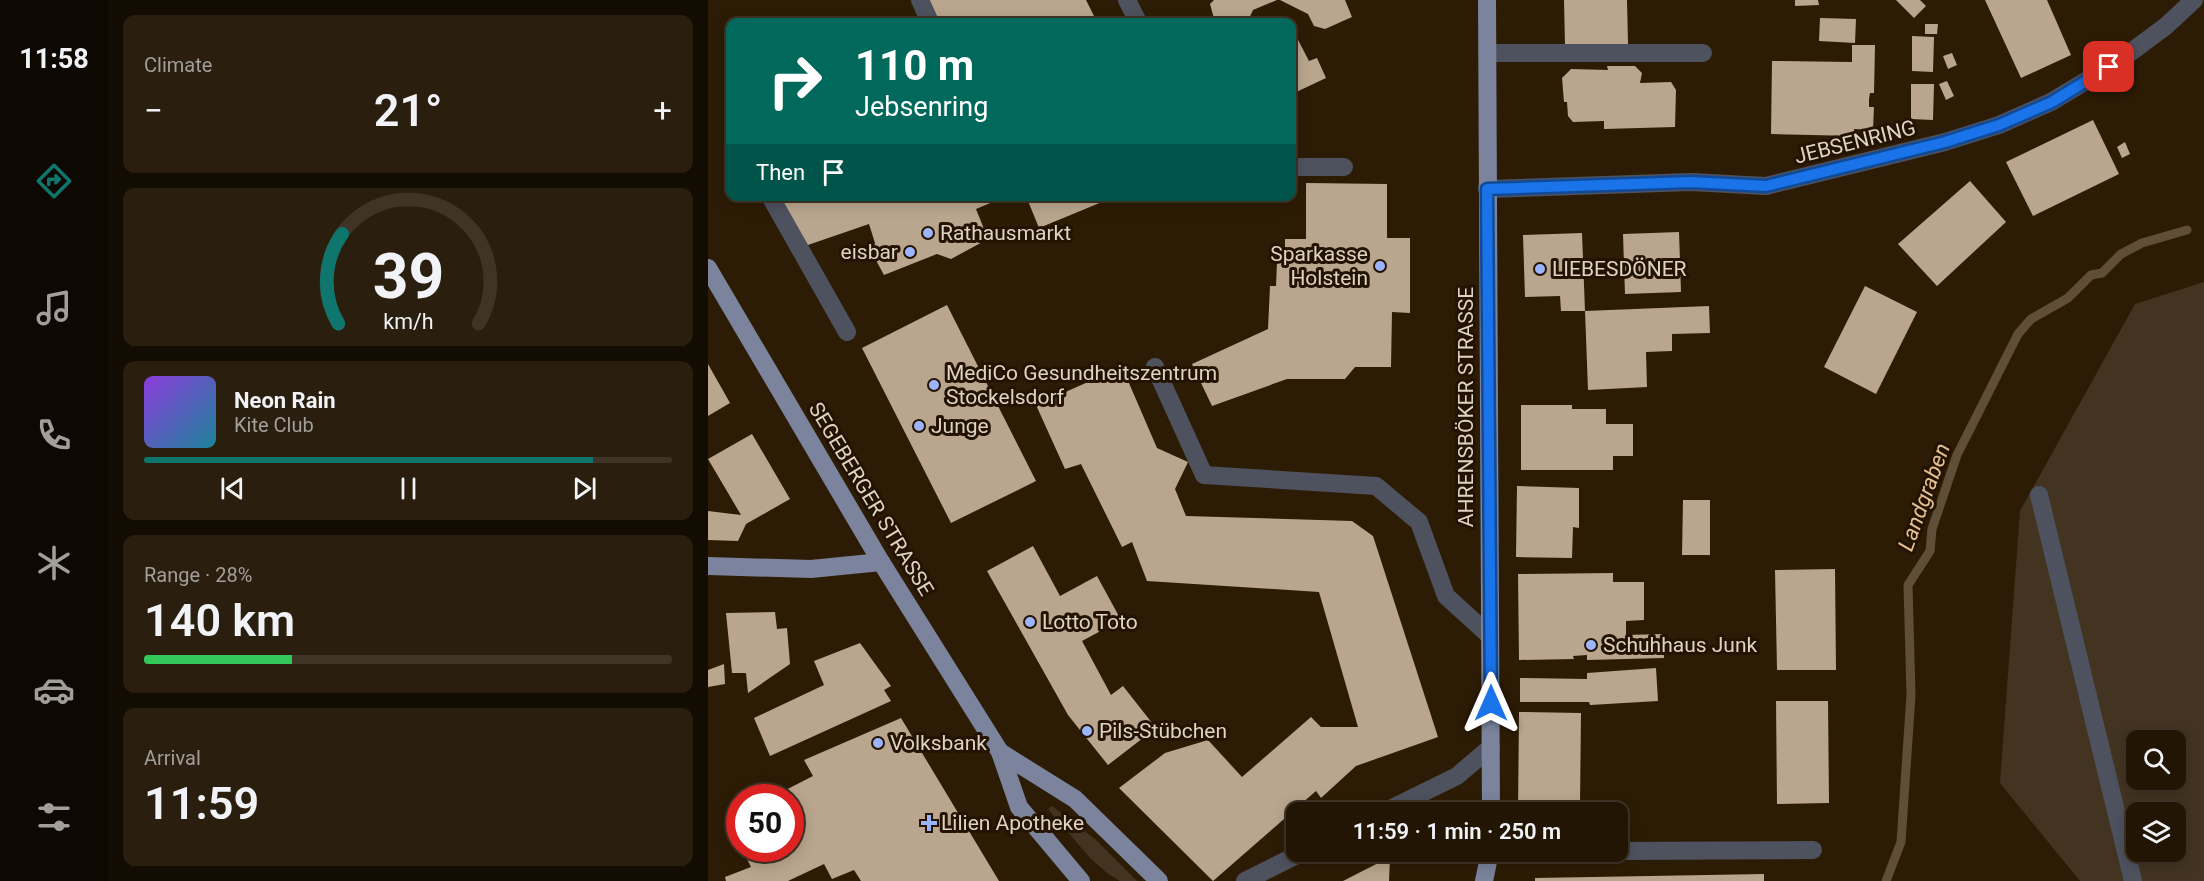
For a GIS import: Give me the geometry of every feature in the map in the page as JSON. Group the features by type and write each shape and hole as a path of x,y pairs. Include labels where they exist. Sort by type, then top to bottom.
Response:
{"main road":[{"name":"AHRENSBÖKER STRASSE","path":"1487,0 1491,802"},
{"name":"SEGEBERGER STRASSE","path":"708,268 881,562 1000,752 1019,807 1081,881"},
{"path":"708,566 811,569 881,562"},
{"name":"SEGEBERGER STRASSE","path":"1000,752 1076,799 1159,881"},
{"path":"1484,881 1489,862"},
{"path":"1494,862 1497,881"}],"street":[{"path":"920,0 928,18"},
{"path":"1127,0 1136,18"},
{"name":"JEBSENRING","path":"1487,189 1691,182 1766,186 1945,142 1999,125 2052,102 2119,61 2166,26 2194,0"},
{"path":"1488,53 1703,53"},
{"path":"1296,167 1344,167"},
{"path":"773,201 847,332"},
{"path":"1155,367 1204,475 1376,486 1419,522 1446,596 1490,636"},
{"path":"2039,495 2133,881"},
{"path":"1404,802 1456,776 1491,747"},
{"path":"1628,851 1813,850"},
{"path":"1245,881 1286,861"}],"shaded area":[{"path":"2204,282 2204,881 2080,881 2000,783 2020,511 2135,304"},
{"path":"1052,806 1095,839 1137,881 1120,881 1091,859 1048,809"}],"building":[{"path":"928,0 1086,0 1095,18 936,18"},
{"path":"1214,0 1277,0 1253,10 1249,18 1214,18 1210,4"},
{"path":"1280,0 1345,0 1352,17 1325,29 1314,26 1308,14"},
{"path":"1564,0 1627,0 1628,44 1565,45"},
{"path":"1795,0 1818,0 1819,5 1795,6"},
{"path":"1896,0 1920,0 1926,6 1914,18"},
{"path":"1985,0 2047,0 2071,55 2021,78"},
{"path":"1820,18 1856,19 1855,43 1819,41"},
{"path":"1925,24 1938,24 1937,34 1925,34"},
{"path":"1296,36 1309,61 1317,58 1326,78 1296,92"},
{"path":"1912,36 1934,37 1933,72 1912,71"},
{"path":"1852,45 1875,45 1874,93 1870,93 1869,99 1869,107 1874,107 1873,130 1854,129 1854,136 1771,134 1772,61 1852,62"},
{"path":"1952,53 1957,65 1948,69 1943,56"},
{"path":"1607,66 1635,66 1642,73 1640,83 1671,82 1676,90 1675,127 1604,129 1604,121 1573,122 1568,116 1567,102 1564,102 1562,78 1571,69 1608,70"},
{"path":"1947,81 1954,96 1946,100 1939,84"},
{"path":"1911,84 1934,84 1933,120 1911,119"},
{"path":"2093,120 2119,174 2033,216 2006,162"},
{"path":"2125,142 2130,154 2122,158 2117,147"},
{"path":"1970,181 2006,222 1937,286 1898,244"},
{"path":"1306,183 1387,184 1387,238 1410,238 1410,313 1392,312 1391,367 1355,367 1345,379 1287,379 1212,406 1192,364 1268,329 1270,286 1276,286 1277,262 1285,262 1285,239 1306,239"},
{"name":"Rathausmarkt","path":"782,201 995,201 976,209 988,239 951,259 937,254 884,275 872,253 875,243 869,224 805,246"},
{"name":"Rathausmarkt","path":"1028,201 1102,201 1102,202 1039,228"},
{"path":"1679,232 1681,292 1625,294 1623,234"},
{"path":"1582,233 1585,311 1561,311 1560,296 1525,297 1523,235"},
{"path":"1865,286 1917,312 1876,394 1824,367"},
{"name":"MediCo Gesundheitszentrum Stockelsdorf","path":"947,305 1036,481 951,523 862,348"},
{"path":"1709,306 1710,333 1672,334 1672,351 1646,352 1647,387 1588,390 1585,311"},
{"path":"708,364 730,403 708,416"},
{"path":"1122,367 1157,448 1188,462 1175,489 1186,516 1352,521 1373,536 1438,737 1356,766 1321,798 1316,791 1303,802 1286,802 1286,817 1213,881 1119,788 1165,753 1208,740 1242,777 1311,717 1321,727 1358,727 1319,592 1147,581 1132,542 1122,547 1081,464 1065,469 1036,405"},
{"path":"1521,405 1572,405 1572,409 1606,409 1606,424 1633,424 1633,456 1613,456 1613,470 1521,470"},
{"path":"752,434 790,499 746,524 738,541 708,540 708,511 741,515 708,459"},
{"path":"1517,486 1579,488 1579,528 1573,527 1572,558 1516,557"},
{"path":"1683,500 1710,500 1710,555 1682,555"},
{"path":"1033,546 1060,596 1097,576 1121,620 1082,641 1111,695 1123,686 1156,728 1108,765 1068,715 987,571"},
{"path":"1835,569 1836,670 1777,670 1775,570"},
{"path":"1613,573 1613,582 1644,582 1644,620 1626,621 1626,635 1663,634 1664,658 1587,660 1587,655 1573,656 1574,659 1519,660 1518,574"},
{"path":"775,612 777,629 787,628 790,664 748,693 746,673 732,673 726,613"},
{"path":"860,643 891,686 884,690 891,701 770,756 754,718 824,685 814,661"},
{"path":"724,664 725,684 708,687 708,670"},
{"path":"1656,668 1658,701 1590,705 1589,702 1520,702 1520,678 1587,679 1587,673"},
{"path":"1776,701 1828,701 1829,803 1777,804"},
{"path":"1519,712 1581,713 1580,802 1518,802"},
{"path":"901,718 999,881 861,881 854,870 832,879 824,864 788,881 726,881 725,877 751,867 748,862 804,862 804,784 797,784 813,776 804,760"},
{"path":"1380,862 1390,862 1389,881 1343,881"},
{"path":"1764,874 1764,881 1535,881 1535,878"}],"waterway":[{"name":"Landgraben","path":"1886,881 1901,842 1911,695 1908,585 1930,551 1932,529 1957,455 2018,334 2031,319 2068,298 2091,275 2102,273 2121,254 2142,243 2187,230"}],"place":[{"name":"Rathausmarkt","path":"928,233"},
{"name":"eisbar","path":"910,252"},
{"name":"Sparkasse Holstein","path":"1380,266"},
{"name":"LIEBESDÖNER","path":"1540,269"},
{"name":"MediCo Gesundheitszentrum Stockelsdorf","path":"934,385"},
{"name":"Junge","path":"919,426"},
{"name":"Lotto Toto","path":"1030,622"},
{"name":"Schuhhaus Junk","path":"1591,645"},
{"name":"Pils-Stübchen","path":"1087,731"},
{"name":"Volksbank","path":"878,743"},
{"name":"Lilien Apotheke","path":"929,823"}],"route":[{"path":"1491,703 1487,189 1691,182 1766,186 1945,142 1999,125 2052,102 2109,67"}]}
